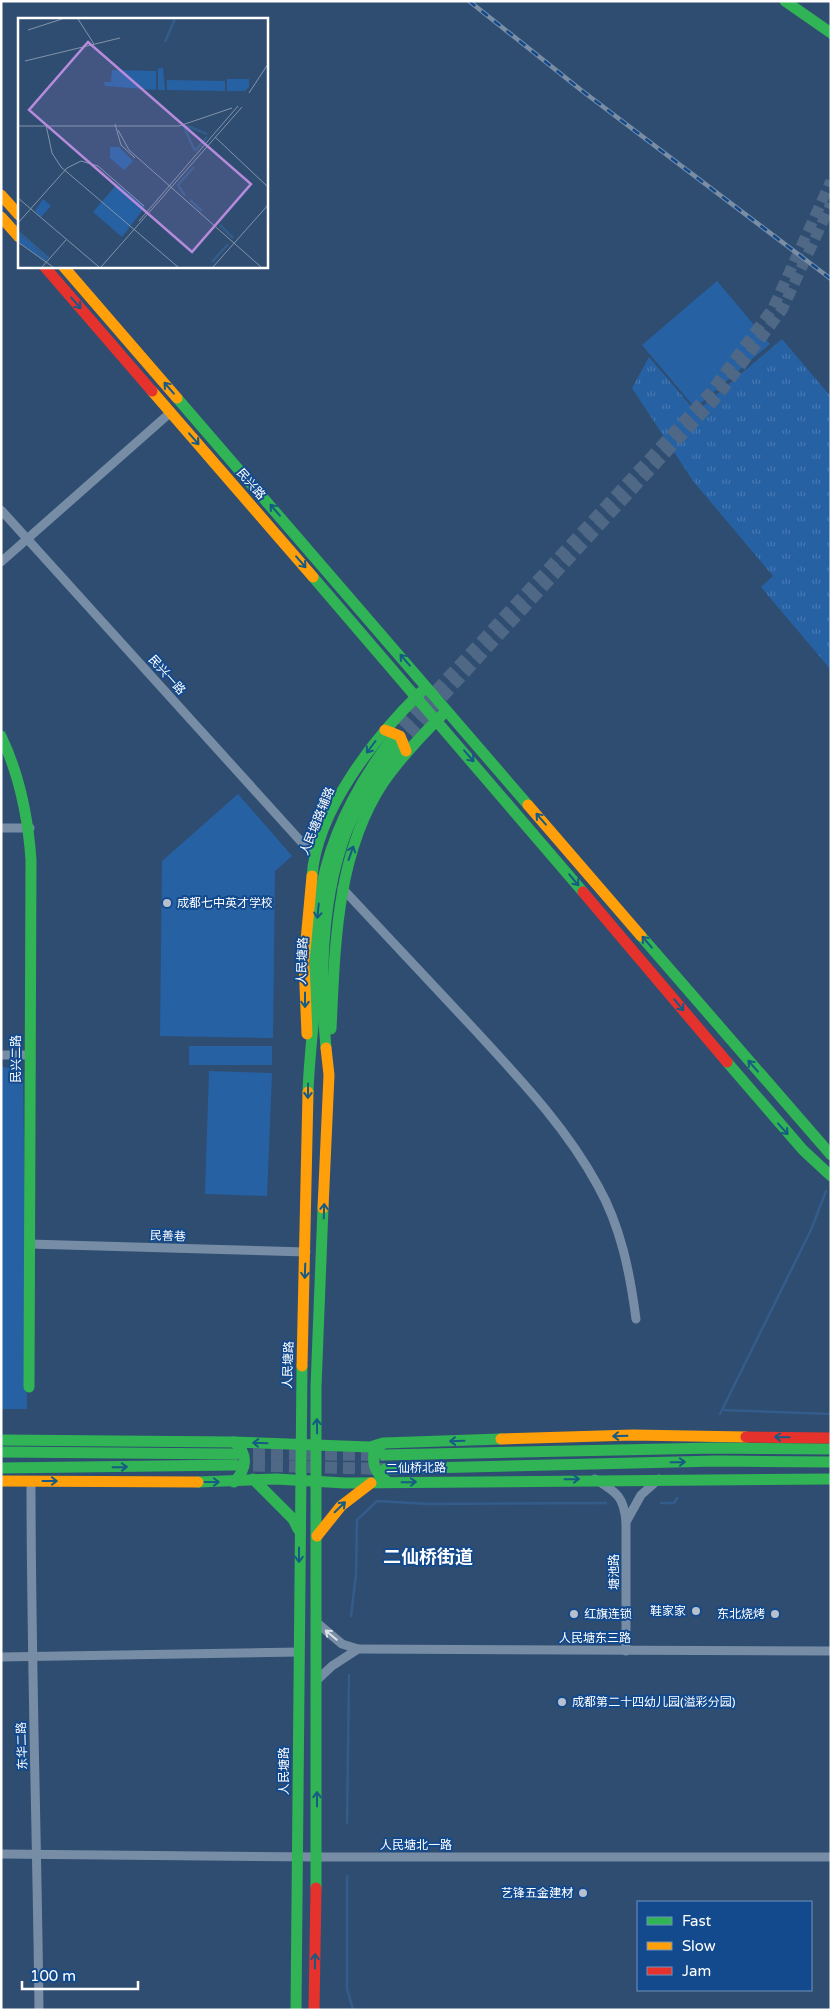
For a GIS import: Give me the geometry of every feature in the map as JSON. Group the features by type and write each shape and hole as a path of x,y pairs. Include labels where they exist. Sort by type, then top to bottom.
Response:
{"main road":[{"path":"785,1 831,33"},
{"path":"4,203 18,214"},
{"path":"1,217 18,236"},
{"name":"民兴路","path":"46,268 437,719 771,1115 803,1150 831,1176"},
{"name":"民兴路","path":"65,268 428,686 831,1155"},
{"path":"171,412 182,403"},
{"name":"人民塘路辅路","path":"329,1075 336,930 347,863 365,815 381,786 395,742 416,696 428,686"},
{"name":"人民塘路辅路","path":"309,1055 305,1014 305,932 315,857 354,770 395,742 437,719 448,710"},
{"name":"民兴二路","path":"1,736 10,753 21,785 30,828 29,1386"},
{"name":"人民塘路","path":"296,2010 300,1444 306,1252 309,1055 314,1014 316,937 321,889 326,863 335,837 349,805 377,758 395,742"},
{"name":"人民塘路","path":"314,2010 317,1857 316,1482 318,1445 316,1387 329,1075 324,1021 324,944 333,874 342,843 358,807 395,742"},
{"path":"1,1468 235,1454 300,1444 370,1447 383,1443 633,1435 831,1438"},
{"path":"1,1440 235,1454"},
{"path":"383,1443 374,1452 374,1470 378,1476 389,1482"},
{"path":"384,1455 714,1448 831,1450"},
{"path":"1,1452 235,1454 243,1450 246,1457 243,1473 234,1482"},
{"path":"385,1469 717,1461 831,1462"},
{"path":"253,1479 293,1518 299,1534"},
{"name":"二仙桥北路","path":"1,1481 234,1482 253,1479 300,1479 316,1482 371,1483 595,1479 831,1479"},
{"path":"316,1537 327,1519 358,1490 371,1483"}],"street":[{"path":"1,562 171,412"},
{"name":"民兴一路","path":"1,510 315,857"},
{"path":"1,828 30,828"},
{"path":"342,888 500,1058 575,1146 599,1187 617,1230 630,1276 636,1320"},
{"path":"1,1055 30,1055"},
{"name":"民善巷","path":"29,1244 306,1252"},
{"path":"595,1479 614,1491 622,1500 626,1522"},
{"path":"626,1522 640,1495 659,1479"},
{"name":"东华二路","path":"31,1481 31,1656 38,1854 39,2010"},
{"name":"塘池路","path":"626,1522 626,1651"},
{"name":"人民塘东三路","path":"316,1622 342,1644 358,1649 831,1651"},
{"path":"316,1681 332,1666 358,1649"},
{"path":"1,1656 299,1652"},
{"name":"人民塘北一路","path":"1,1854 317,1857 831,1857"}],"green space":[{"path":"717,281 770,344 695,408 642,345"},
{"path":"782,339 831,397 831,670 761,587 773,576 693,481 632,388 649,357 696,412"},
{"path":"238,794 292,856 275,871 273,1038 160,1036 162,861"},
{"path":"189,1046 272,1046 272,1065 189,1065"},
{"path":"1,1067 23,1069 27,1409 1,1409"},
{"path":"209,1071 272,1073 267,1196 205,1194"}],"waterway":[{"path":"720,1414 811,1230 826,1191"},
{"path":"723,1410 831,1414"},
{"path":"661,1503 674,1503 677,1498"},
{"path":"351,1616 356,1574 357,1520 377,1501 429,1504 606,1503"},
{"path":"347,1823 349,1675"},
{"path":"347,1876 347,1989 353,2009"}],"tunnel":[{"path":"391,739 709,394 773,308 831,181"},
{"path":"398,746 718,396 782,310 831,204"},
{"path":"235,1454 384,1455"},
{"path":"235,1465 385,1469"}],"railway":[{"path":"469,1 581,90 831,279"}],"traffic: fast":[{"path":"785,1 831,33"},
{"path":"177,398 528,805"},
{"path":"313,577 583,892"},
{"path":"312,876 316,851 325,826 351,776 385,730 421,692"},
{"path":"331,1029 334,966 341,902 347,870 356,840 367,811 383,783 397,764 443,714"},
{"path":"1,736 8,751 22,796 31,860 29,1387"},
{"path":"308,1092 315,1001 316,926 323,879 344,816 366,777 391,740"},
{"path":"326,1048 323,997 324,945 326,919 335,868 352,818 398,746"},
{"path":"641,936 831,1155"},
{"path":"727,1062 803,1150 831,1176"},
{"path":"316,1888 316,1387 323,1208"},
{"path":"296,2010 302,1366"},
{"path":"1,1440 234,1442 370,1447 383,1443 501,1439"},
{"path":"234,1442 242,1451 244,1457 244,1467 234,1482"},
{"path":"382,1444 374,1452 374,1466 380,1476 388,1482"},
{"path":"384,1455 714,1448 831,1449"},
{"path":"1,1452 235,1454"},
{"path":"385,1469 717,1461 831,1462"},
{"path":"1,1468 235,1465"},
{"path":"253,1479 293,1519 298,1529"},
{"path":"198,1482 276,1479 345,1483 831,1479"}],"traffic: slow":[{"path":"1,195 18,214"},
{"path":"1,217 18,236"},
{"path":"65,268 177,398"},
{"path":"152,391 313,577"},
{"path":"385,730 400,736 406,751"},
{"path":"528,805 641,936"},
{"path":"307,1034 304,962 312,876"},
{"path":"323,1208 329,1075 326,1048"},
{"path":"302,1366 308,1092"},
{"path":"501,1439 633,1435 746,1437"},
{"path":"1,1481 198,1482"},
{"path":"317,1536 341,1506 371,1483"}],"traffic: jam":[{"path":"46,268 152,391"},
{"path":"583,892 727,1062"},
{"path":"746,1437 831,1438"},
{"path":"314,2010 316,1888"}],"place":[{"name":"成都七中英才学校","path":"167,903"},
{"name":"鞋家家","path":"696,1611"},
{"name":"红旗连锁","path":"574,1614"},
{"name":"东北烧烤","path":"775,1614"},
{"name":"成都第二十四幼儿园(溢彩分园)","path":"562,1702"},
{"name":"艺锋五金建材","path":"583,1893"}],"district":[{"name":"二仙桥街道","path":"428,1557"}]}
